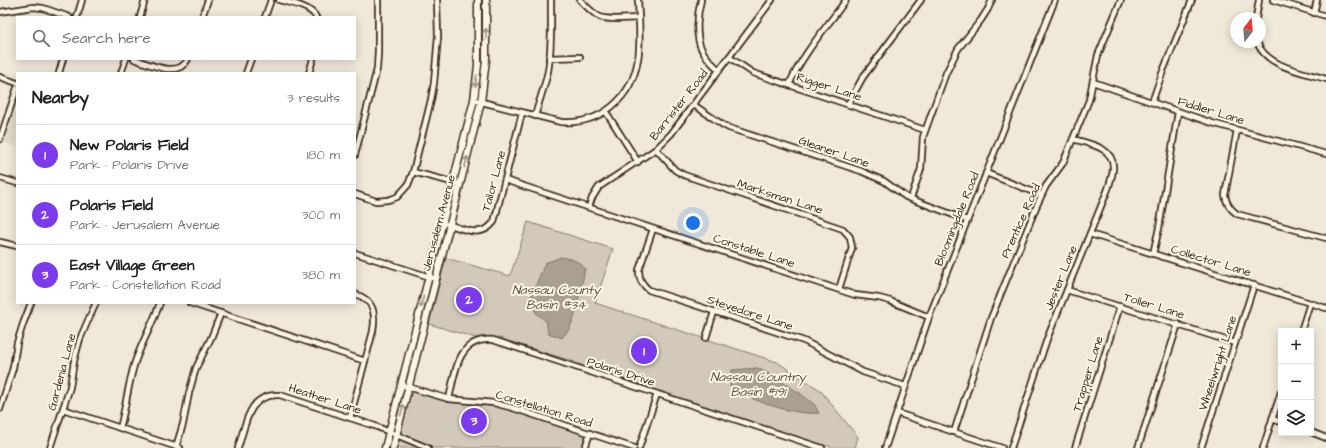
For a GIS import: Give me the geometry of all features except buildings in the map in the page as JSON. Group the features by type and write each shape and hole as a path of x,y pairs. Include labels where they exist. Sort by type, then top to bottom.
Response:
{"main road":[{"name":"Jerusalem Avenue","path":"385,448 474,100 478,65 478,0"},
{"name":"Jerusalem Avenue","path":"393,448 481,102 486,60 486,0"}],"street":[{"path":"77,16 82,0"},
{"path":"140,16 145,0"},
{"path":"202,16 208,0"},
{"path":"265,16 271,0"},
{"path":"279,0 308,9 315,16"},
{"path":"356,150 377,69 378,0"},
{"path":"356,194 376,200 388,200 397,197 405,190 413,172 434,83 438,36 437,0"},
{"path":"536,116 548,72 551,45 551,0"},
{"path":"580,0 599,16 607,18 639,18"},
{"path":"474,100 550,120 572,123 584,121 606,112 624,94 631,84 636,72 639,57 638,0"},
{"path":"701,0 698,23 700,46 710,61 719,70"},
{"name":"Barrister Road","path":"589,207 598,187 656,149 671,134 772,0"},
{"path":"790,85 797,67 804,56 846,0"},
{"path":"848,104 863,77 921,0"},
{"path":"911,198 921,169 922,146 925,130 951,61 992,0"},
{"name":"Bloomingdale Road","path":"885,448 928,317 1056,0"},
{"name":"Prentice Road","path":"954,432 991,318 1041,196 1063,163 1074,139 1089,100 1098,55 1121,0"},
{"path":"1152,102 1163,70 1192,0"},
{"path":"1257,12 1260,0"},
{"path":"1273,0 1326,16"},
{"path":"1314,13 1317,0"},
{"path":"0,12 33,7 43,8 65,16"},
{"path":"1260,48 1264,54 1277,63 1326,79"},
{"path":"549,58 580,57"},
{"name":"Rigger Lane","path":"729,57 753,73 925,130"},
{"path":"59,72 63,60"},
{"path":"121,72 126,60"},
{"path":"137,60 168,70 174,70 184,65 187,60"},
{"path":"246,72 251,60"},
{"path":"309,72 313,60"},
{"path":"0,77 16,83"},
{"name":"Fiddler Lane","path":"1093,82 1178,112 1237,130 1326,154"},
{"path":"0,139 2,125 16,90"},
{"name":"Gleaner Lane","path":"694,105 729,128 861,171 884,182 911,198 967,220"},
{"path":"606,112 638,162"},
{"path":"1152,254 1159,228 1178,112"},
{"name":"Tailor Lane","path":"443,222 480,232 494,222 522,113"},
{"path":"356,130 361,132"},
{"path":"1237,130 1225,195 1227,204 1232,211 1237,214 1326,238"},
{"name":"Jester Lane","path":"1011,448 1047,339 1108,189 1113,170 1111,156 1106,150 1074,139"},
{"name":"Marksman Lane","path":"656,149 675,170 684,175 843,229 850,237 852,248 839,289"},
{"path":"413,172 460,184"},
{"path":"986,173 1041,196"},
{"path":"0,178 16,183"},
{"name":"Constable Lane","path":"505,180 839,289 855,294 884,299 928,317"},
{"name":"Stevedore Lane","path":"653,229 639,270 641,282 649,290 804,341 863,372 905,386"},
{"name":"Collector Lane","path":"1090,234 1326,308"},
{"path":"0,242 16,246"},
{"path":"356,253 436,279"},
{"name":"Wheelwright Lane","path":"1201,448 1254,285"},
{"name":"Toller Lane","path":"1067,290 1235,343"},
{"path":"350,418 373,331 374,314 372,307 366,299 356,294"},
{"path":"1302,328 1310,303"},
{"path":"0,409 13,368 17,343 30,304"},
{"name":"Gardenia Lane","path":"50,448 70,387 74,361 80,339 96,304"},
{"path":"120,428 136,362 144,339 155,320 160,304"},
{"path":"193,304 365,361"},
{"name":"Trapper Lane","path":"1075,448 1120,306"},
{"path":"706,338 714,312"},
{"path":"63,410 178,447 184,424 189,393 196,368 211,338 221,313"},
{"path":"1138,448 1178,324"},
{"name":"Polaris Drive","path":"449,399 459,360 463,352 474,342 486,339 493,340 822,448"},
{"name":"Constellation Road","path":"401,385 449,399 494,403 513,408 634,448"},
{"path":"639,448 657,394"},
{"name":"Heather Lane","path":"238,448 251,409 262,397 273,395 280,395 375,426 428,448"},
{"path":"1263,448 1278,400"},
{"path":"897,413 1002,448"},
{"path":"1272,420 1278,421"},
{"path":"585,448 590,433"},
{"path":"1314,433 1326,438"}],"shaded area":[{"path":"8,110 16,113 16,147 0,141 0,134"},
{"path":"528,222 613,249 595,303 777,362 820,390 858,437 855,448 834,448 574,366 575,362 492,336 491,340 483,340 429,324 446,258 510,276"},
{"path":"405,387 462,403 494,404 590,434 585,448 389,448"}],"water":[{"name":"Nassau County Basin #34","path":"561,257 577,262 585,269 576,311 570,328 562,338 548,333 546,321 536,313 531,297 545,263"},
{"name":"Nassau Country Basin #191","path":"757,368 801,394 814,404 819,413 798,412 772,406 748,397 730,386 732,370"}],"place":[{"name":"Polaris Field","path":"469,300"},
{"name":"New Polaris Field","path":"644,351"},
{"name":"East Village Green","path":"474,421"}]}
